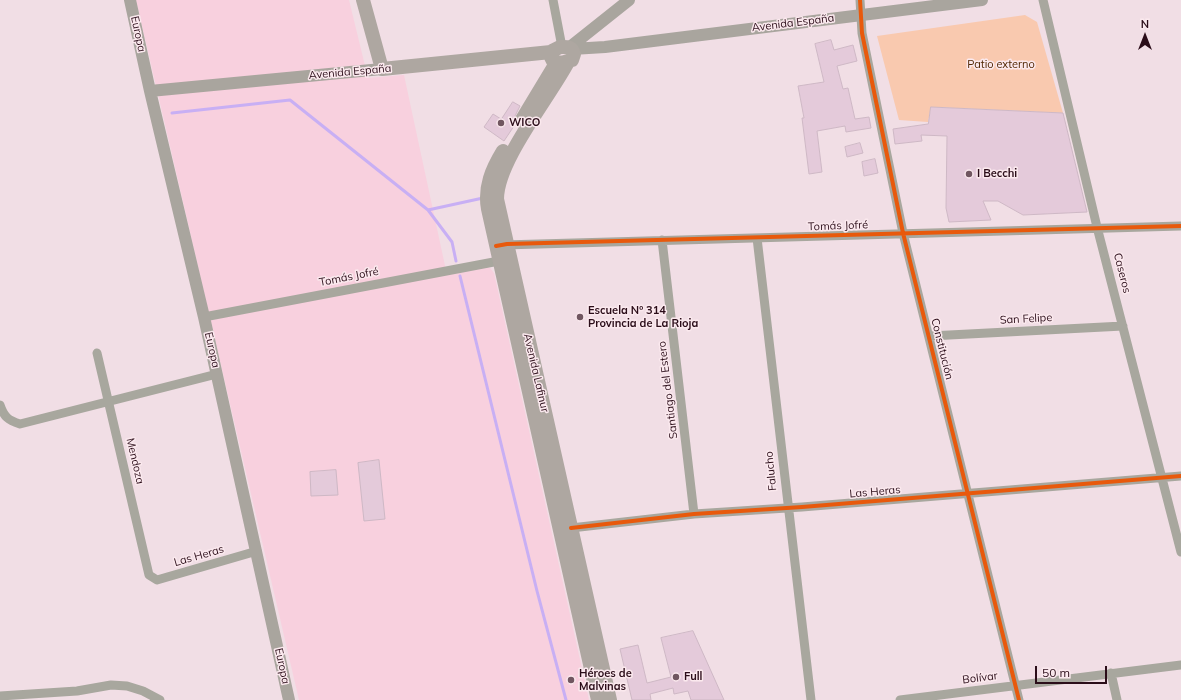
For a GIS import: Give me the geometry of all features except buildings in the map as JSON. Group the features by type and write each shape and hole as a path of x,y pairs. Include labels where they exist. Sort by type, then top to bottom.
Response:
{"main road":[{"name":"Europa","path":"130,0 150,91 204,317 290,700"},
{"path":"364,0 382,69"},
{"path":"565,54 629,0"},
{"name":"Avenida España","path":"150,91 382,69 565,54 605,47 982,0"},
{"name":"Avenida Lafinur","path":"565,54 508,160 500,178 497,199 501,245 571,528 610,700"},
{"name":"Avenida Lafinur","path":"501,245 499,261 598,700"}],"street":[{"path":"553,0 565,54"},
{"name":"Constitución","path":"860,0 862,33 903,233 930,336 1019,700"},
{"name":"Caseros","path":"1043,0 1097,227 1181,552"},
{"name":"Tomás Jofré","path":"501,245 1097,227 1181,226"},
{"name":"Falucho","path":"757,238 810,700"},
{"name":"Santiago del Estero","path":"662,240 694,514"},
{"name":"Tomás Jofré","path":"204,317 499,261"},
{"name":"San Felipe","path":"930,336 1123,326"},
{"name":"Mendoza","path":"97,353 149,575"},
{"path":"0,405 4,416 10,421 20,424 109,400 217,374"},
{"name":"Las Heras","path":"571,528 694,514 968,494 1181,476"},
{"name":"Las Heras","path":"149,575 158,580 257,551"},
{"name":"Bolívar","path":"900,700 1181,664"},
{"path":"1111,673 1117,700"},
{"path":"0,696 77,691 111,685 127,686 143,691 160,700"}],"shaded area":[{"path":"136,0 349,0 368,78 404,75 447,275 487,267 494,273 589,700 299,700"}],"green space":[{"name":"Patio externo","path":"1025,15 1037,22 1063,113 931,107 928,122 899,120 877,36"}],"waterway":[{"path":"172,113 290,100 428,210 452,242 456,261"},
{"path":"428,210 483,198"},
{"path":"460,276 537,591 566,700"}],"cycle path":[{"path":"860,0 862,33 903,233 1019,700"},
{"path":"496,246 507,244 1181,226"},
{"path":"571,528 694,514 802,507 1181,476"}],"place":[{"name":"WICO","path":"501,123"},
{"name":"I Becchi","path":"969,174"},
{"name":"Escuela Nº 314 Provincia de La Rioja","path":"580,317"},
{"name":"Full","path":"676,677"},
{"name":"Héroes de Malvinas","path":"571,680"}]}
